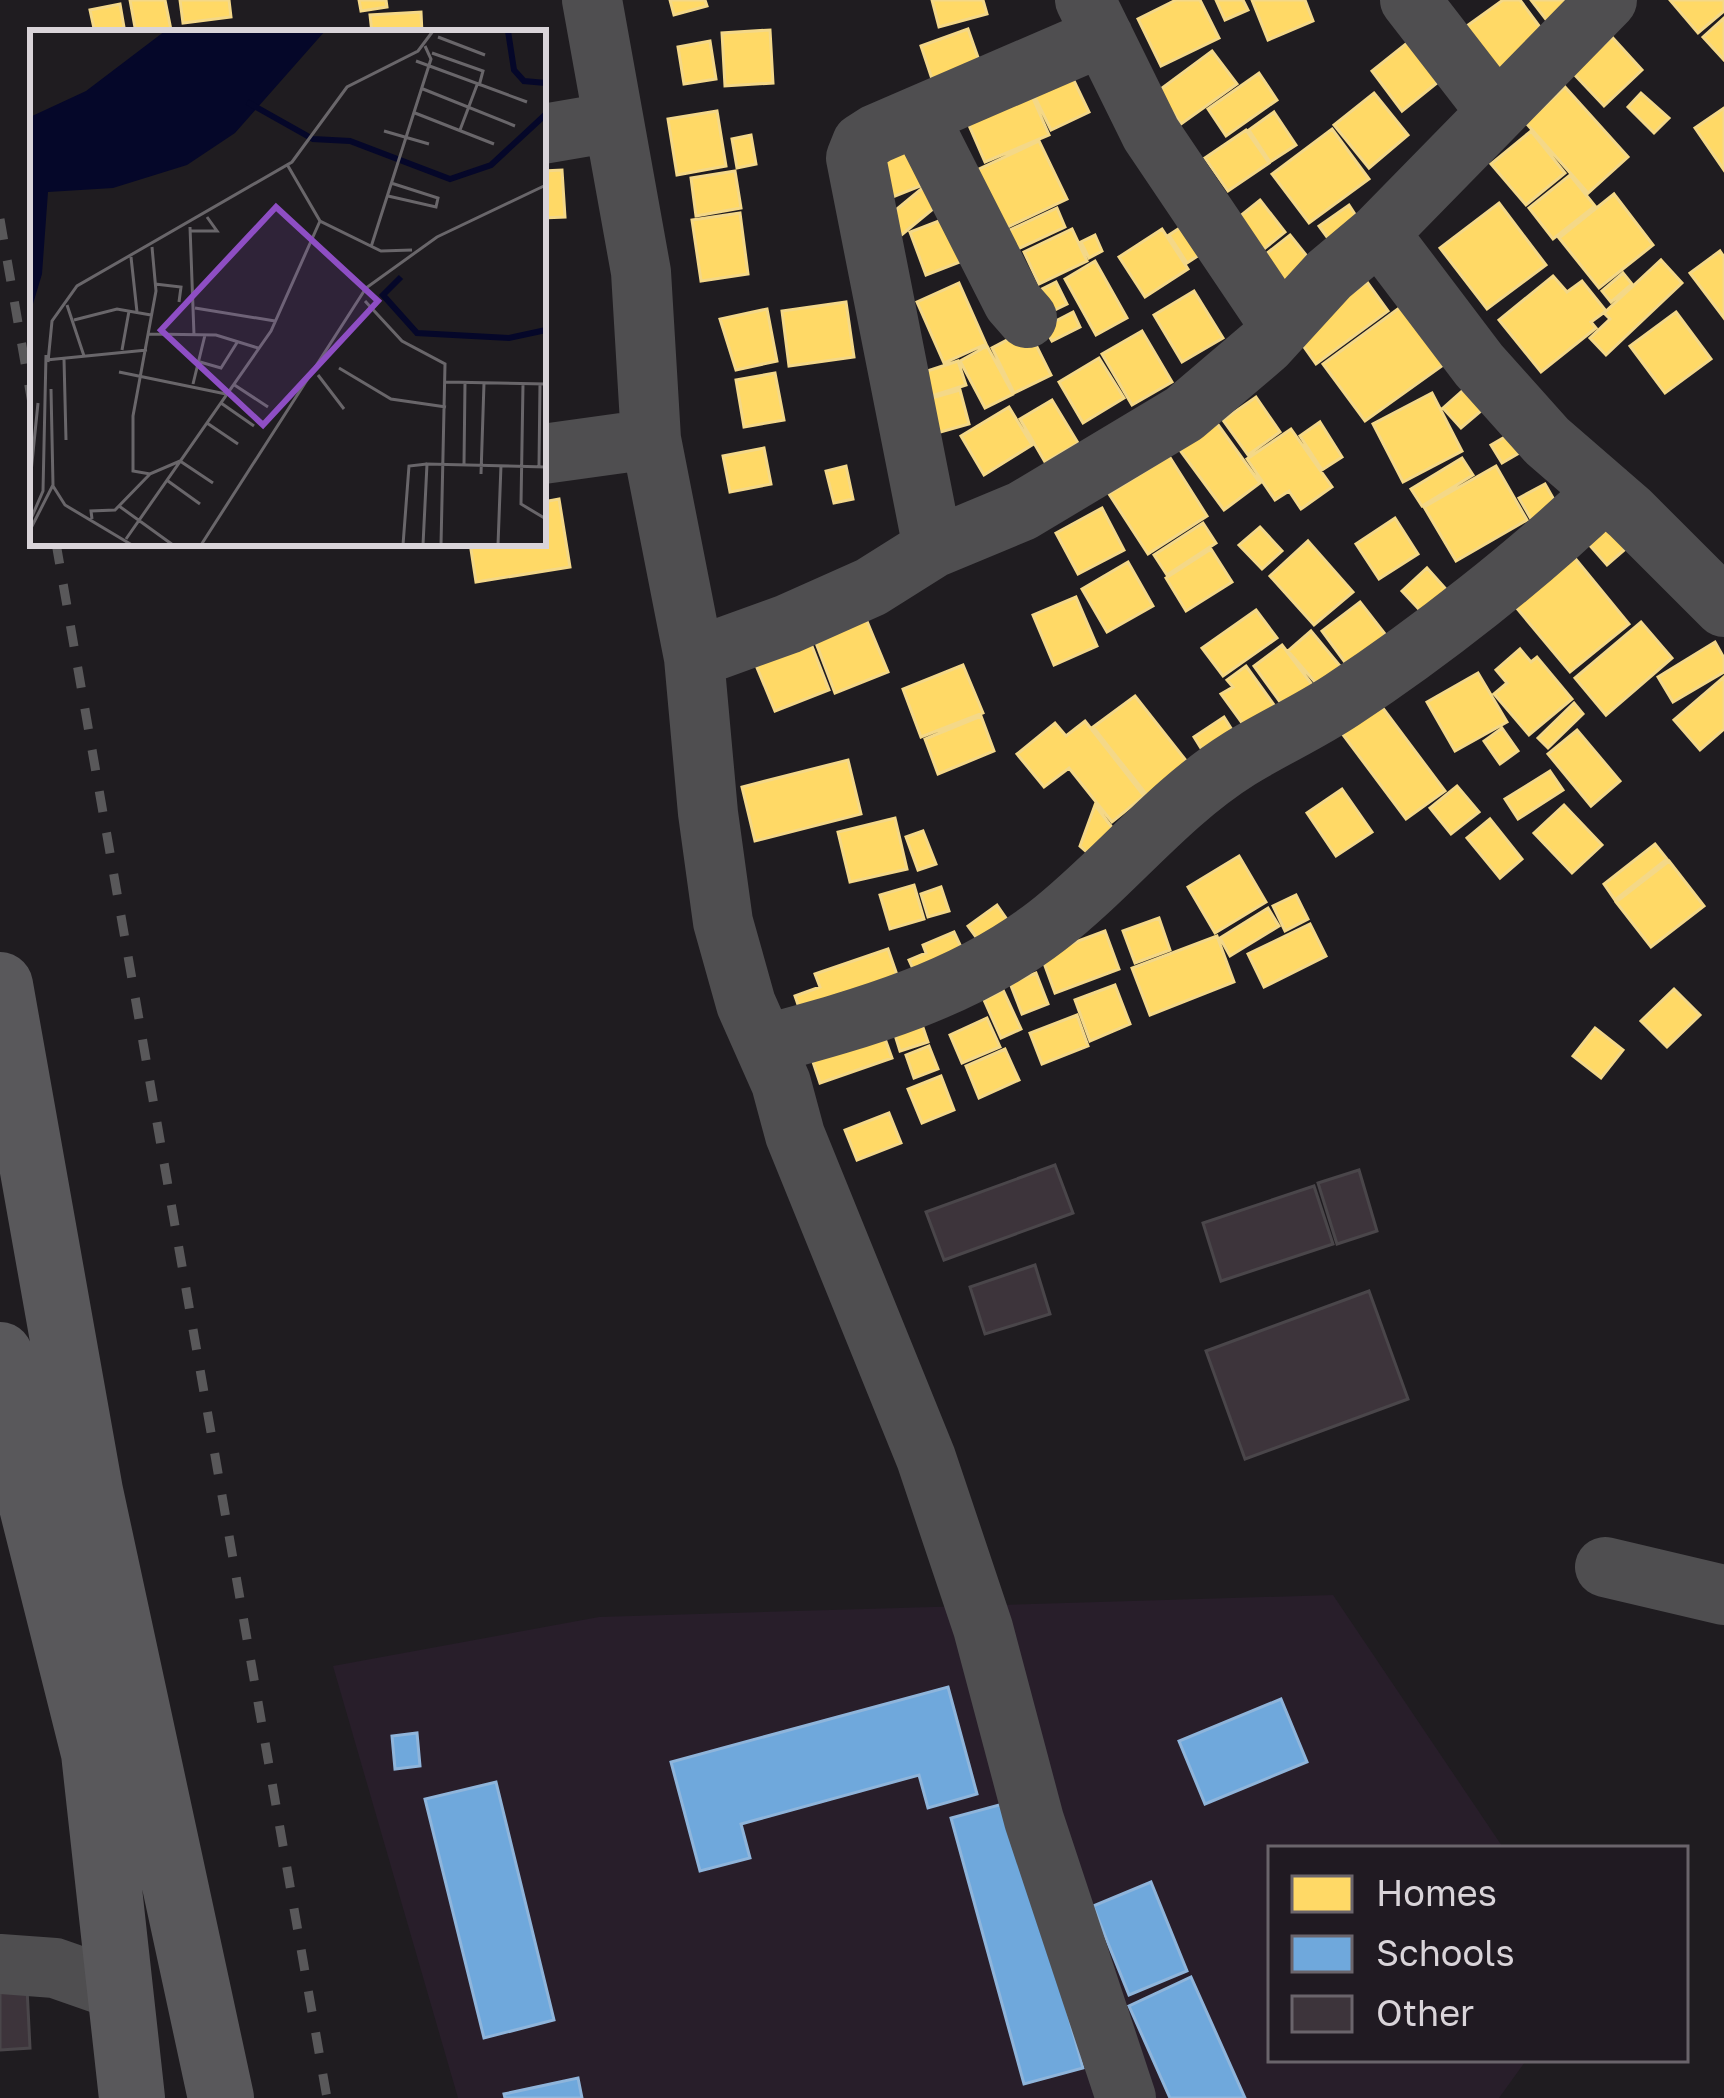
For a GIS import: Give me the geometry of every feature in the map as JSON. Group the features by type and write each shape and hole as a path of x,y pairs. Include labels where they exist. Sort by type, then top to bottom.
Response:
{"main road":[{"path":"0,985 90,1491 221,2098"},
{"path":"0,1355 18,1452 94,1753 132,2098"}],"street":[{"path":"592,0 640,272 651,439 694,658 723,922 746,1004 781,1083 795,1136 926,1458 983,1628 1034,1820 1126,2098"},
{"path":"1410,0 1496,111"},
{"path":"694,658 871,587 933,548 1022,511 1184,413 1379,232 1607,0"},
{"path":"933,548 856,158 862,143 919,117 1094,18 1151,134 1281,327"},
{"path":"919,117 1012,302 1027,318"},
{"path":"546,133 613,122"},
{"path":"1379,232 1479,365 1546,441 1605,491 1724,607"},
{"path":"546,454 651,439"},
{"path":"764,1045 851,1021 990,966 1048,925 1171,812 1238,759 1346,698 1495,586 1605,491"},
{"path":"1605,1567 1724,1595"},
{"path":"0,1964 55,1968 118,1990"}],"shaded area":[{"path":"1333,1595 1502,1846 1268,1846 1268,2062 1525,2062 1499,2098 458,2098 333,1666 599,1617"}],"building: Homes":[{"path":"130,0 165,0 171,30 135,30"},
{"path":"180,0 229,0 231,17 183,23"},
{"path":"359,0 386,0 387,7 361,11"},
{"path":"670,0 705,0 707,6 674,15"},
{"path":"932,0 983,0 987,14 939,27"},
{"path":"1176,0 1200,0 1219,38 1161,66 1138,19"},
{"path":"1216,0 1243,0 1248,10 1225,20"},
{"path":"1252,0 1305,0 1313,21 1268,40"},
{"path":"1503,0 1520,0 1548,38 1491,80 1457,33"},
{"path":"1531,0 1584,0 1551,26"},
{"path":"1670,0 1724,0 1724,11 1698,33"},
{"path":"120,4 124,30 94,30 90,10"},
{"path":"421,12 422,30 372,30 370,15"},
{"path":"1724,18 1724,60 1703,37"},
{"path":"968,29 986,80 938,97 921,46"},
{"path":"770,30 773,83 725,86 722,33"},
{"path":"1417,35 1448,74 1402,111 1372,71"},
{"path":"1612,37 1642,70 1604,106 1573,73"},
{"path":"710,41 716,79 684,84 678,47"},
{"path":"1212,51 1237,84 1181,124 1158,91"},
{"path":"1064,60 1089,112 1051,130 1026,79"},
{"path":"1259,73 1277,100 1226,136 1208,109"},
{"path":"1025,80 1049,135 985,162 961,107"},
{"path":"1565,87 1628,157 1588,193 1526,123"},
{"path":"1374,93 1408,135 1369,168 1334,125"},
{"path":"1641,93 1669,118 1654,133 1628,107"},
{"path":"1724,108 1724,170 1695,128"},
{"path":"717,111 726,166 677,175 668,119"},
{"path":"1274,112 1296,145 1270,162 1249,130"},
{"path":"1332,129 1369,179 1309,223 1272,174"},
{"path":"1246,130 1269,163 1228,191 1205,158"},
{"path":"1531,131 1565,173 1526,205 1491,164"},
{"path":"751,135 756,164 737,168 732,139"},
{"path":"916,137 933,181 880,202 863,158"},
{"path":"1039,141 1067,199 991,235 964,176"},
{"path":"562,170 565,217 546,218 546,171"},
{"path":"735,171 741,208 696,216 691,178"},
{"path":"1570,175 1595,206 1553,239 1529,208"},
{"path":"925,186 939,204 894,241 880,223"},
{"path":"1614,194 1653,245 1599,288 1559,238"},
{"path":"1260,200 1285,232 1249,261 1224,229"},
{"path":"1499,203 1546,265 1487,309 1440,248"},
{"path":"1349,205 1364,228 1335,248 1319,226"},
{"path":"1057,208 1065,227 1007,254 999,235"},
{"path":"740,213 748,274 701,281 692,220"},
{"path":"957,214 973,257 926,275 910,232"},
{"path":"1198,216 1216,244 1187,263 1169,235"},
{"path":"1072,229 1087,261 1039,284 1024,252"},
{"path":"1162,229 1188,269 1145,297 1119,257"},
{"path":"1095,235 1102,251 1089,258 1081,242"},
{"path":"1290,235 1314,265 1276,295 1252,265"},
{"path":"1720,251 1724,257 1724,318 1690,273"},
{"path":"1661,260 1682,283 1606,355 1590,338 1610,319 1604,313"},
{"path":"1095,261 1127,318 1096,335 1065,279"},
{"path":"1623,273 1632,284 1611,302 1602,291"},
{"path":"1553,276 1567,292 1582,281 1606,311 1591,322 1596,328 1541,372 1499,320"},
{"path":"1056,282 1067,304 1038,318 1028,296"},
{"path":"1367,282 1388,311 1316,364 1295,334"},
{"path":"959,283 986,344 944,363 917,302"},
{"path":"1194,291 1223,338 1182,362 1154,315"},
{"path":"1410,300 1453,358 1365,421 1323,364"},
{"path":"846,302 854,357 789,366 782,311"},
{"path":"767,309 777,361 736,370 720,319"},
{"path":"1073,312 1080,327 1052,341 1044,327"},
{"path":"1676,312 1711,359 1665,393 1630,346"},
{"path":"1028,329 1051,375 1014,393 992,348"},
{"path":"1142,331 1172,382 1132,405 1102,354"},
{"path":"987,346 1013,394 985,408 960,361"},
{"path":"1099,358 1124,398 1083,423 1059,382"},
{"path":"958,361 966,385 913,402 906,378"},
{"path":"775,373 784,420 744,427 736,380"},
{"path":"1477,378 1495,399 1461,428 1443,408"},
{"path":"960,390 969,424 923,437 914,403"},
{"path":"1432,393 1462,451 1403,482 1373,424"},
{"path":"1256,397 1280,432 1248,455 1223,420"},
{"path":"1052,400 1078,443 1045,462 1020,419"},
{"path":"1009,407 1032,445 984,475 961,436"},
{"path":"1211,415 1260,483 1224,510 1174,442"},
{"path":"1320,422 1342,457 1322,470 1300,436"},
{"path":"1291,429 1332,487 1301,509 1289,491 1275,500 1247,459"},
{"path":"1515,431 1526,449 1502,463 1491,445"},
{"path":"764,448 771,484 730,492 723,456"},
{"path":"1169,456 1207,516 1148,554 1109,494"},
{"path":"1462,458 1473,475 1422,506 1411,489"},
{"path":"846,466 853,499 834,503 826,471"},
{"path":"1496,466 1527,520 1456,561 1424,507"},
{"path":"1545,484 1561,512 1535,526 1519,498"},
{"path":"559,499 570,567 476,582 470,546 546,546 546,501"},
{"path":"1609,505 1638,538 1607,565 1578,532"},
{"path":"1102,508 1124,550 1078,574 1056,533"},
{"path":"1395,518 1418,554 1379,579 1356,544"},
{"path":"1203,523 1216,543 1167,575 1154,555"},
{"path":"1260,527 1282,551 1262,569 1239,545"},
{"path":"1308,541 1353,592 1314,625 1270,576"},
{"path":"1211,549 1232,582 1186,611 1166,578"},
{"path":"1574,557 1629,624 1570,672 1515,606"},
{"path":"1128,562 1153,606 1107,632 1082,589"},
{"path":"1427,568 1453,597 1428,619 1402,591"},
{"path":"1076,597 1097,646 1054,665 1033,615"},
{"path":"1360,602 1392,643 1352,672 1322,631"},
{"path":"1256,610 1277,638 1223,676 1202,648"},
{"path":"864,614 888,672 835,693 813,635"},
{"path":"1641,622 1672,658 1606,715 1575,678"},
{"path":"1311,631 1350,678 1327,696 1288,651"},
{"path":"808,636 829,690 775,711 753,658"},
{"path":"1715,642 1724,658 1724,672 1673,702 1658,677"},
{"path":"1282,645 1317,691 1288,713 1254,666"},
{"path":"1520,649 1531,662 1537,657 1572,699 1529,735 1494,694 1507,683 1496,670"},
{"path":"963,665 983,713 921,737 903,689"},
{"path":"1246,666 1282,716 1245,727 1221,694 1233,687 1227,680"},
{"path":"1478,673 1507,722 1455,751 1427,702"},
{"path":"1724,677 1724,729 1700,750 1674,720"},
{"path":"1135,696 1199,777 1158,809 1093,727"},
{"path":"1376,699 1445,791 1406,819 1338,728"},
{"path":"1574,703 1583,714 1548,748 1538,738"},
{"path":"981,716 994,751 938,774 925,739"},
{"path":"1224,717 1244,749 1214,769 1194,737"},
{"path":"1085,721 1144,796 1112,822 1069,768 1044,787 1017,754 1055,723 1066,736"},
{"path":"1502,728 1518,751 1500,764 1484,741"},
{"path":"1577,730 1620,781 1591,806 1548,754"},
{"path":"848,760 861,814 755,841 742,787"},
{"path":"1550,771 1563,790 1518,819 1505,799"},
{"path":"1457,786 1479,812 1451,834 1430,808"},
{"path":"1342,789 1372,832 1336,856 1307,813"},
{"path":"1095,805 1117,834 1089,854 1080,846"},
{"path":"1564,805 1602,845 1572,873 1534,833"},
{"path":"895,818 907,869 850,882 838,832"},
{"path":"1490,819 1522,859 1500,878 1467,838"},
{"path":"923,831 936,864 918,870 906,837"},
{"path":"1655,844 1667,859 1615,900 1604,884"},
{"path":"1239,856 1266,902 1215,933 1188,887"},
{"path":"1669,861 1704,906 1651,947 1616,902"},
{"path":"914,885 924,919 890,929 880,895"},
{"path":"941,887 949,911 928,917 921,894"},
{"path":"1296,895 1308,919 1285,931 1273,906"},
{"path":"997,905 1015,931 986,951 968,926"},
{"path":"1268,908 1279,926 1230,956 1220,938"},
{"path":"1159,918 1170,950 1135,963 1123,931"},
{"path":"1310,924 1326,956 1264,987 1248,954"},
{"path":"1105,931 1119,969 1055,993 1041,955"},
{"path":"954,932 967,960 919,982 909,960 926,953 923,945"},
{"path":"1217,936 1234,982 1150,1015 1132,968"},
{"path":"888,949 903,992 805,1025 795,996 820,987 815,974"},
{"path":"1036,973 1048,1004 1022,1014 1010,983"},
{"path":"1115,985 1130,1024 1090,1041 1075,1000"},
{"path":"1674,989 1700,1015 1667,1047 1641,1021"},
{"path":"1003,990 1021,1029 1001,1038 984,1000"},
{"path":"918,1013 928,1042 900,1051 891,1022"},
{"path":"1077,1015 1088,1046 1042,1064 1030,1033"},
{"path":"987,1018 1000,1047 962,1063 950,1035"},
{"path":"879,1022 892,1058 820,1083 808,1047"},
{"path":"1595,1028 1623,1050 1601,1078 1573,1056"},
{"path":"929,1046 938,1069 914,1078 906,1055"},
{"path":"1005,1049 1019,1080 979,1098 966,1066"},
{"path":"941,1076 954,1110 922,1123 908,1089"},
{"path":"889,1113 901,1143 857,1160 845,1130"}],"building: Schools":[{"path":"948,1687 977,1794 928,1808 919,1775 741,1824 750,1858 700,1871 671,1762"},
{"path":"1281,1699 1307,1762 1205,1804 1179,1741"},
{"path":"417,1733 420,1766 395,1769 392,1736"},
{"path":"496,1782 554,2020 484,2038 425,1799"},
{"path":"1010,1802 1083,2068 1024,2084 951,1818"},
{"path":"1151,1882 1187,1971 1129,1995 1093,1906"},
{"path":"1191,1977 1245,2098 1170,2098 1129,2006"},
{"path":"578,2078 582,2098 505,2098 504,2094"}],"building: Other":[{"path":"1055,1165 1073,1213 944,1260 926,1212"},
{"path":"1359,1170 1377,1231 1337,1244 1318,1183"},
{"path":"1314,1186 1333,1244 1221,1281 1203,1223"},
{"path":"1035,1265 1050,1314 985,1334 970,1287"},
{"path":"1369,1291 1408,1399 1245,1459 1206,1351"},
{"path":"27,1988 30,2048 0,2050 0,1990"}],"railway":[{"path":"0,219 30,392"},
{"path":"57,546 327,2098"}]}
